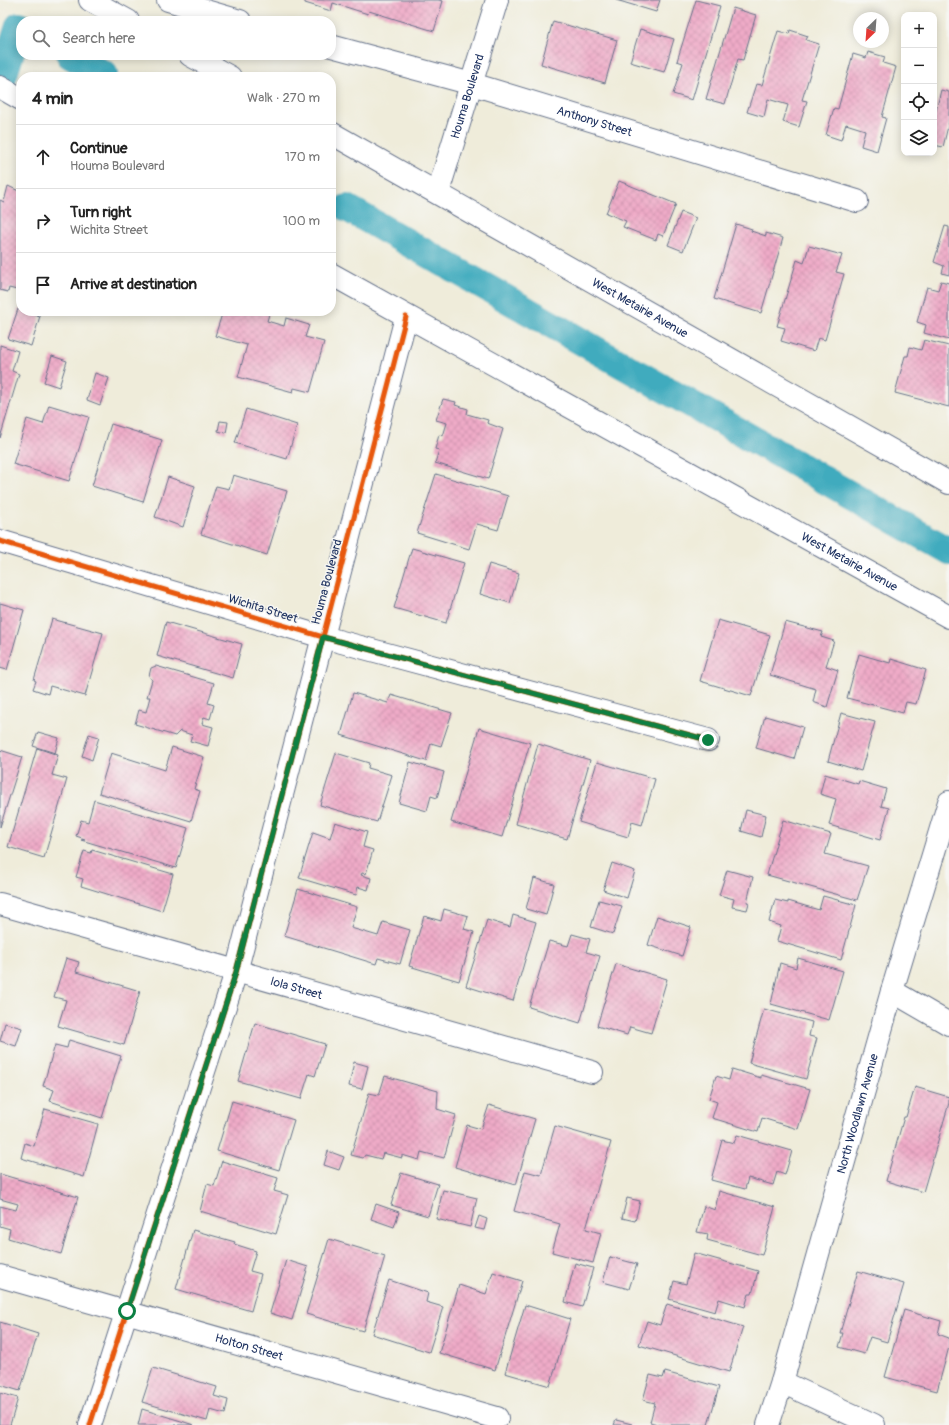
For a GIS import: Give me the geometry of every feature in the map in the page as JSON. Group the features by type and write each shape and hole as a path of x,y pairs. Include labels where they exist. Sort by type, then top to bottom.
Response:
{"street":[{"path":"90,0 119,16"},
{"path":"168,0 223,16"},
{"name":"Houma Boulevard","path":"438,192 497,0"},
{"name":"Anthony Street","path":"336,47 472,84 857,201"},
{"path":"183,60 187,64 191,72"},
{"path":"199,60 221,72"},
{"path":"0,88 16,96"},
{"name":"West Metairie Avenue","path":"336,136 438,192 949,483"},
{"path":"336,142 364,151"},
{"name":"West Metairie Avenue","path":"336,277 949,617"},
{"name":"Houma Boulevard","path":"90,1425 236,972 406,317"},
{"name":"Wichita Street","path":"0,541 323,637 708,740"},
{"name":"North Woodlawn Avenue","path":"768,1425 782,1382 892,991 949,802"},
{"name":"Iola Street","path":"0,904 592,1072"},
{"path":"892,991 949,1024"},
{"name":"Holton Street","path":"0,1276 498,1418"},
{"path":"782,1382 874,1425"}],"building":[{"path":"305,0 443,1 434,31 369,11 368,14 333,3 331,11 305,3"},
{"path":"616,0 660,0 656,12"},
{"path":"696,0 720,6 692,100 673,94 683,63 677,61"},
{"path":"733,8 756,15 743,60 738,59 725,104 706,99"},
{"path":"553,21 617,40 605,83 541,64"},
{"path":"640,29 674,39 664,72 630,62"},
{"path":"790,30 808,36 806,40 819,44 802,100 807,101 799,127 783,122 788,105 768,99 764,117 747,112 756,84 762,85 778,31 789,34"},
{"path":"868,52 885,57 883,63 896,67 882,117 886,118 877,151 861,146 865,130 846,124 841,140 826,135 834,108 838,109 853,54 866,58"},
{"path":"941,90 949,92 949,122 943,147 937,146 937,107"},
{"path":"619,181 676,204 663,236 658,234 656,240 623,227 626,221 606,213"},
{"path":"8,186 16,190 16,290 9,288 8,292 0,290 0,200 4,202"},
{"path":"681,212 696,218 683,251 668,245"},
{"path":"736,224 752,229 751,231 766,236 766,233 783,238 761,313 714,299"},
{"path":"945,226 949,227 949,275 942,273 944,266 934,262"},
{"path":"809,246 842,255 836,272 844,274 825,340 818,338 814,351 781,341 785,328 777,326 797,260 804,263"},
{"path":"941,281 949,283 949,340 924,333 926,325 917,322 927,287 938,290"},
{"path":"16,315 40,316 31,346 8,339"},
{"path":"221,316 268,316 267,321 284,326 286,318 309,325 305,337 324,342 310,392 294,388 293,392 238,377 247,345 215,336"},
{"path":"924,340 949,346 949,407 895,393 905,356 908,356 910,347 921,350"},
{"path":"0,345 18,351 12,371 19,374 0,438"},
{"path":"52,356 67,361 59,387 44,382"},
{"path":"95,373 109,378 100,405 87,400"},
{"path":"443,399 456,402 455,405 468,409 467,414 488,420 487,423 503,429 488,479 435,463 439,450 435,449 439,435 443,436 447,423 436,420"},
{"path":"49,405 89,417 69,481 13,464 27,419 43,424"},
{"path":"246,409 297,425 287,459 235,443"},
{"path":"220,421 228,422 226,433 218,431"},
{"path":"111,424 162,440 143,502 92,486"},
{"path":"436,474 508,496 498,530 477,524 469,549 417,533"},
{"path":"233,475 287,491 267,555 201,534 216,486 229,489"},
{"path":"168,477 195,486 183,527 155,517"},
{"path":"412,548 464,563 446,623 394,608"},
{"path":"489,564 519,573 510,603 480,594"},
{"path":"0,603 24,610 7,670 0,668"},
{"path":"52,619 103,633 85,696 50,686 48,694 33,689 36,681 34,680"},
{"path":"718,620 770,635 751,696 700,681"},
{"path":"166,622 242,644 233,678 157,656"},
{"path":"785,622 823,632 821,637 834,641 826,666 838,670 827,707 813,702 816,689 770,675"},
{"path":"859,654 890,663 891,659 926,670 916,704 906,702 903,713 847,698"},
{"path":"156,666 214,683 208,703 214,705 210,719 204,717 202,724 213,727 208,746 190,741 192,735 180,731 175,736 135,724 139,710 146,712 150,697 147,697 152,680 149,676 151,668"},
{"path":"353,693 388,703 391,695 452,713 441,746 431,743 426,761 341,735"},
{"path":"841,713 875,722 861,771 828,761"},
{"path":"765,716 803,727 794,759 756,748"},
{"path":"479,728 530,743 502,837 451,822"},
{"path":"38,732 59,738 55,753 33,746"},
{"path":"89,734 99,737 92,760 82,756"},
{"path":"538,744 590,760 567,839 516,824"},
{"path":"172,747 204,757 194,789 200,791 191,821 99,793 111,753 165,770"},
{"path":"37,748 58,755 52,775 67,779 44,858 8,847"},
{"path":"0,750 22,757 0,827"},
{"path":"336,753 369,763 368,768 392,775 377,822 320,805"},
{"path":"410,762 444,772 437,798 431,796 427,811 399,803"},
{"path":"597,762 655,779 642,825 632,822 628,837 579,822"},
{"path":"825,774 858,784 859,781 886,789 881,806 889,808 880,840 829,825 836,799 820,794"},
{"path":"94,800 188,828 176,868 81,840 85,839 76,836 81,820 88,822"},
{"path":"746,810 766,815 761,837 741,831"},
{"path":"783,820 831,834 825,854 868,866 857,900 767,875"},
{"path":"335,822 367,832 363,847 373,850 366,874 362,873 361,875 371,878 368,890 358,887 356,895 299,878 313,832 330,838"},
{"path":"92,850 173,874 162,911 81,886 83,879 76,877 84,851 91,853"},
{"path":"612,863 635,871 627,898 603,890"},
{"path":"727,870 753,877 747,902 749,903 747,910 732,907 734,899 719,895"},
{"path":"534,878 554,884 546,915 526,909"},
{"path":"298,889 357,907 351,928 378,936 383,922 410,930 400,964 378,958 376,964 284,936"},
{"path":"823,896 856,905 841,960 777,941 781,926 769,922 775,900 788,903 788,901 819,910"},
{"path":"599,900 622,906 613,934 591,927"},
{"path":"444,909 468,916 464,929 474,932 459,981 409,966 424,916 441,921"},
{"path":"513,915 536,922 513,1001 466,986 487,920 510,927"},
{"path":"657,916 691,927 682,956 648,945"},
{"path":"572,934 590,939 586,952 600,956 580,1023 529,1007 549,941 568,946"},
{"path":"66,958 79,962 76,972 140,991 124,1045 58,1026 66,1000 54,997"},
{"path":"798,958 843,971 829,1020 771,1004 780,963 796,968"},
{"path":"616,964 667,979 651,1033 630,1027 627,1035 597,1026"},
{"path":"764,1009 812,1022 809,1036 817,1038 806,1079 749,1063"},
{"path":"5,1023 22,1028 16,1046 0,1041"},
{"path":"255,1023 325,1044 315,1076 309,1074 301,1099 238,1081"},
{"path":"69,1040 121,1056 102,1118 50,1101 54,1090 43,1086 55,1045 67,1048"},
{"path":"354,1062 368,1066 362,1089 349,1086"},
{"path":"732,1069 761,1078 761,1075 810,1089 798,1129 762,1118 758,1132 712,1118 717,1102 709,1099 716,1076 729,1080"},
{"path":"385,1076 438,1091 437,1109 456,1115 444,1158 421,1152 419,1160 402,1155 402,1158 383,1153 381,1159 365,1155 363,1158 351,1155 369,1093 379,1095"},
{"path":"915,1087 949,1097 949,1103 923,1192 886,1181 904,1117 906,1117"},
{"path":"232,1101 294,1120 279,1170 217,1151"},
{"path":"489,1105 535,1119 516,1185 455,1167 467,1125 481,1129"},
{"path":"45,1109 98,1124 84,1177 21,1158 25,1143 34,1146"},
{"path":"555,1126 611,1142 586,1229 601,1233 593,1263 552,1252 560,1224 514,1211 525,1171 541,1175"},
{"path":"737,1135 792,1151 785,1175 777,1172 773,1185 748,1178 745,1189 711,1180 722,1140 734,1143"},
{"path":"328,1151 344,1157 339,1170 324,1165"},
{"path":"222,1161 278,1178 274,1191 288,1195 276,1234 200,1211 207,1184 214,1186"},
{"path":"401,1173 438,1184 428,1216 391,1205"},
{"path":"0,1174 78,1197 61,1254 8,1238 10,1229 0,1226 0,1206 16,1210 18,1204 0,1199"},
{"path":"443,1190 477,1198 470,1227 436,1219"},
{"path":"719,1191 775,1207 762,1255 707,1240 708,1234 697,1232 704,1206 715,1210"},
{"path":"627,1198 640,1201 635,1221 622,1218"},
{"path":"376,1204 399,1212 394,1227 371,1219"},
{"path":"479,1216 487,1219 484,1230 475,1228"},
{"path":"193,1230 235,1242 234,1244 256,1251 250,1271 261,1274 251,1311 176,1289"},
{"path":"329,1239 385,1256 363,1331 306,1314"},
{"path":"694,1253 758,1271 752,1294 749,1294 745,1307 719,1299 715,1312 669,1299 674,1281 686,1284"},
{"path":"610,1257 637,1264 629,1289 603,1282"},
{"path":"286,1260 308,1267 292,1320 270,1313"},
{"path":"575,1263 593,1268 582,1307 565,1302"},
{"path":"858,1271 904,1284 887,1342 870,1337 864,1354 839,1347 843,1333 840,1333"},
{"path":"493,1272 522,1281 495,1370 439,1353 459,1285 486,1294"},
{"path":"389,1280 428,1293 426,1302 443,1307 429,1352 372,1334"},
{"path":"667,1304 743,1327 729,1372 639,1345 647,1321 660,1325"},
{"path":"525,1305 570,1319 550,1386 505,1373"},
{"path":"904,1310 941,1321 938,1334 949,1338 949,1347 937,1391 885,1377"},
{"path":"0,1322 38,1334 20,1391 0,1385"},
{"path":"153,1368 217,1387 214,1396 228,1400 225,1414 210,1410 207,1421 142,1402"},
{"path":"665,1372 719,1387 708,1425 661,1425 650,1422 655,1403 643,1400 650,1375 663,1378"},
{"path":"0,1393 18,1398 10,1425 0,1425"},
{"path":"142,1409 194,1425 138,1425"},
{"path":"616,1420 632,1424 614,1425"}],"waterway":[{"path":"0,87 16,36"},
{"path":"79,60 100,72"},
{"path":"347,208 949,551"}],"cycle path":[{"path":"90,1425 236,972 406,317"},
{"path":"0,541 323,637 708,740"}],"route":[{"path":"127,1311 236,972 323,637 708,740"}]}
